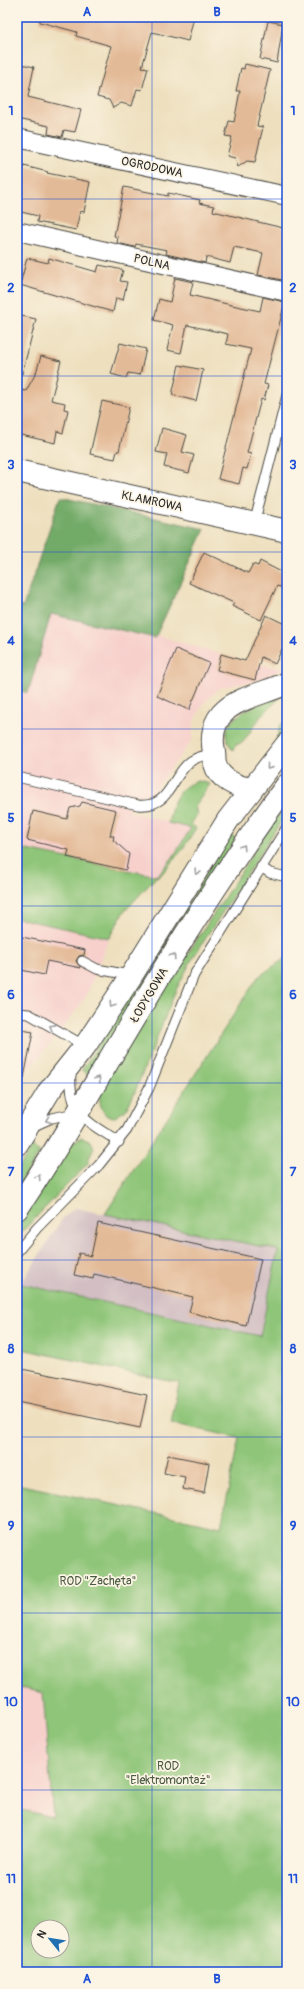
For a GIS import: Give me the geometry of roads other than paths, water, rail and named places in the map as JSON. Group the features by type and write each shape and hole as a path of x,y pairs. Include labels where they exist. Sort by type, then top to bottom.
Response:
{"main road":[{"name":"KLAMROWA","path":"17,471 287,531"},
{"path":"270,808 251,789 239,787 223,776 215,764 212,739 214,726 224,711 230,706 287,683"},
{"name":"ŁODYGOWA","path":"20,1139 50,1090 85,1046 130,978 228,820 287,744"},
{"name":"ŁODYGOWA","path":"17,1209 78,1112 153,986 270,808 287,785"}],"street":[{"name":"OGRODOWA","path":"17,138 287,196"},
{"name":"POLNA","path":"17,231 287,292"}],"lane":[{"path":"254,524 287,395"},
{"path":"17,777 138,805 147,805 157,802 166,795 181,771 190,762 202,756 214,753"},
{"path":"17,1252 37,1228 99,1165 119,1142 147,1092 194,975 287,827"},
{"path":"261,867 270,873 287,877"},
{"path":"82,962 97,968 124,974 130,978"},
{"path":"17,1013 29,1014 85,1046"},
{"path":"71,1063 71,1094 78,1112 86,1120 119,1142"},
{"path":"20,1139 40,1123 65,1114 78,1112"}],"park label":[{"name":"ROD \"Zachęta\"","path":"98,1581"},
{"name":"ROD \"Elektromontaż\"","path":"168,1773"}]}
